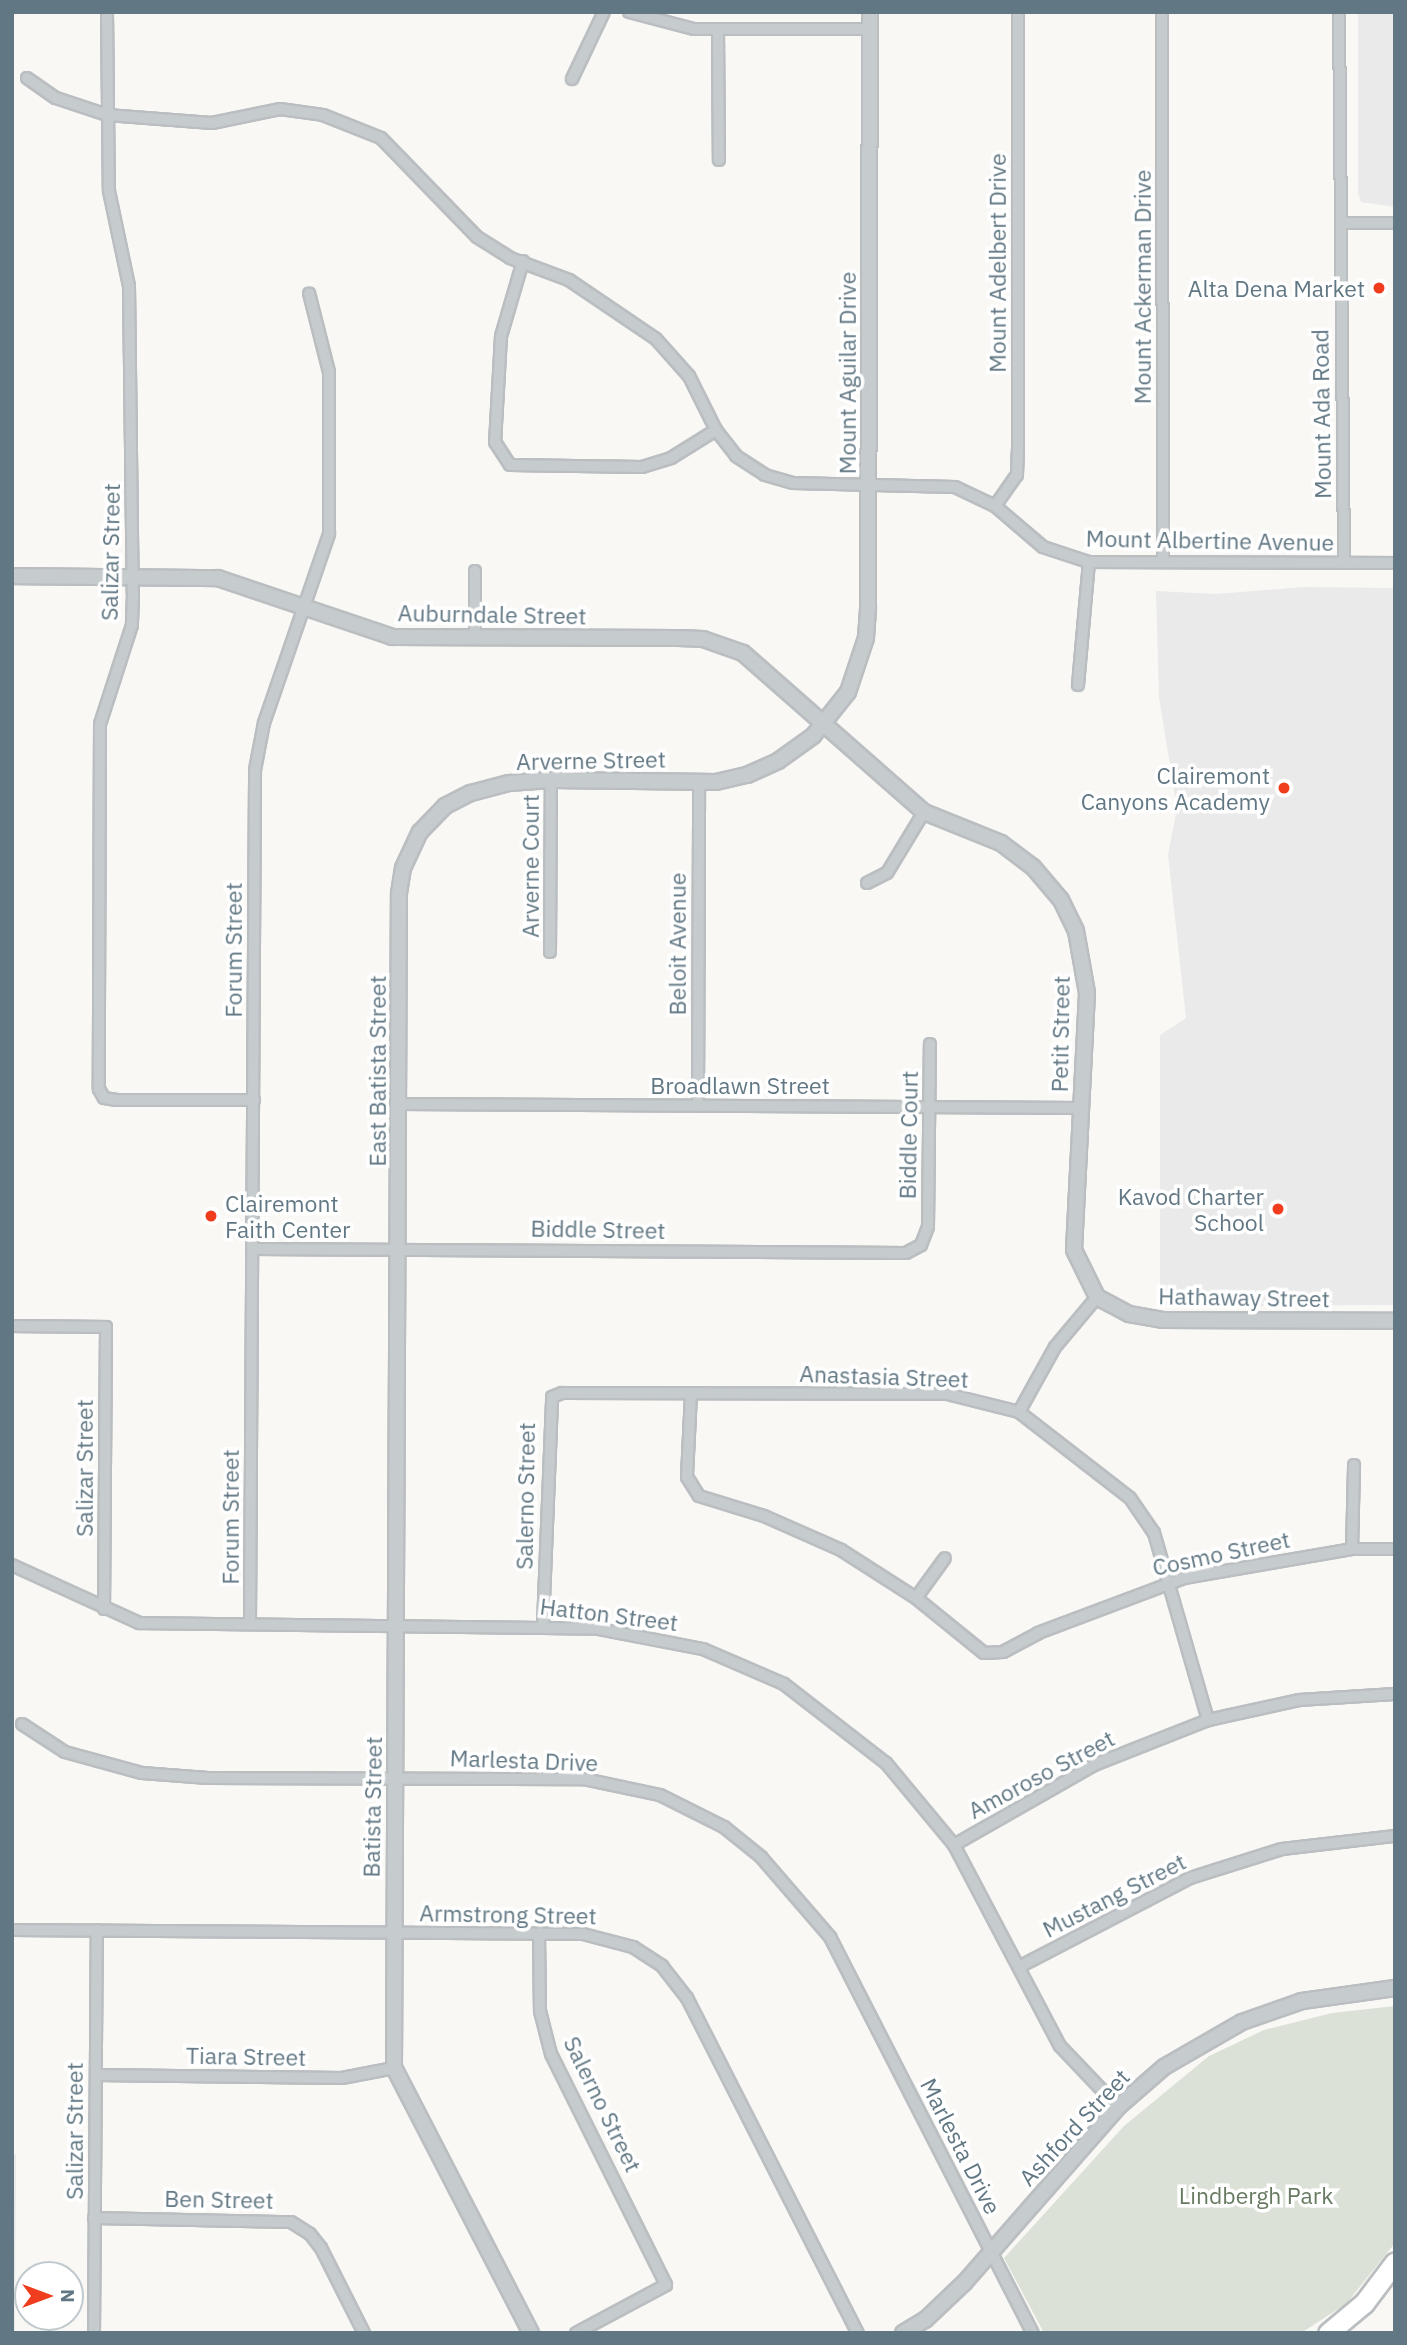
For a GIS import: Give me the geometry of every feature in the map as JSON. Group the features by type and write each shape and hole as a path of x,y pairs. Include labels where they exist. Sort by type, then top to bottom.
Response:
{"highway":[{"path":"1328,2333 1364,2303 1395,2262"}],"street":[{"name":"Salizar Street","path":"107,12 109,191 129,286 133,575 132,625 100,724 99,1089 104,1098 117,1100 254,1100"},
{"path":"572,79 604,12"},
{"path":"629,12 718,30 870,29"},
{"name":"Mount Aguilar Drive","path":"826,724 848,692 866,638 870,485 870,12"},
{"name":"Mount Adelbert Drive","path":"995,506 1017,475 1018,12"},
{"name":"Mount Ackerman Drive","path":"1162,12 1163,562"},
{"name":"Mount Ada Road","path":"1339,12 1344,563"},
{"path":"718,30 719,160"},
{"name":"Mount Albertine Avenue","path":"27,78 56,98 107,115 212,123 280,109 323,115 354,125 381,138 451,215 477,237 523,261 569,280 656,339 689,376 716,430 736,456 765,475 793,483 955,487 995,506 1043,547 1089,562 1395,563"},
{"path":"1342,223 1395,223"},
{"path":"523,261 501,336 495,442 498,453 510,465 642,467 671,458 716,430"},
{"name":"Forum Street","path":"250,1622 255,770 264,723 330,534 329,372 309,293"},
{"path":"1078,685 1089,562"},
{"path":"475,571 475,638"},
{"name":"Auburndale Street","path":"12,576 133,575 218,578 391,637 704,639 743,653 826,724"},
{"name":"Arverne Street","path":"399,893 403,868 420,832 445,806 471,793 509,783 551,780 699,782 747,775 778,761 826,724"},
{"name":"Petit Street","path":"826,724 924,812 979,832 1016,854 1042,876 1068,914 1082,952 1087,993 1074,1250 1097,1297"},
{"name":"Arverne Court","path":"550,953 551,780"},
{"name":"Beloit Avenue","path":"698,1106 699,782"},
{"path":"867,883 887,873 924,812"},
{"name":"East Batista Street","path":"399,893 400,1249"},
{"name":"Biddle Court","path":"928,1227 930,1044"},
{"name":"Broadlawn Street","path":"400,1104 1080,1108"},
{"name":"Biddle Street","path":"253,1249 906,1253 921,1245 928,1227"},
{"name":"Batista Street","path":"400,1249 394,2068 531,2333"},
{"path":"1019,1412 1055,1347 1097,1297"},
{"name":"Hathaway Street","path":"1097,1297 1129,1314 1162,1320 1395,1321"},
{"name":"Salizar Street","path":"12,1326 106,1327 104,1609"},
{"name":"Anastasia Street","path":"548,1410 552,1397 562,1393 947,1394 1019,1412 1130,1498 1154,1533 1208,1720"},
{"path":"691,1394 687,1477 699,1496 764,1516 841,1550 916,1598 945,1558"},
{"name":"Salerno Street","path":"543,1625 548,1410"},
{"path":"1352,1549 1354,1465"},
{"name":"Cosmo Street","path":"916,1598 984,1653 1003,1651 1038,1633 1169,1582 1352,1549 1395,1549"},
{"name":"Hatton Street","path":"12,1564 139,1623 161,1626 250,1622 543,1625 661,1638 703,1649 785,1684 886,1763 954,1845 1060,2046 1118,2107"},
{"name":"Amoroso Street","path":"954,1845 1094,1765 1208,1720 1299,1700 1395,1694"},
{"name":"Marlesta Drive","path":"22,1724 65,1752 142,1773 208,1778 584,1779 660,1795 733,1835 761,1857 830,1937 1032,2333"},
{"name":"Mustang Street","path":"1019,1967 1191,1878 1282,1849 1395,1836"},
{"name":"Armstrong Street","path":"12,1930 539,1933 612,1938 649,1955 674,1979 858,2333"},
{"name":"Salizar Street","path":"93,2333 97,1930"},
{"name":"Salerno Street","path":"539,1933 540,2011 551,2053 666,2285 576,2333"},
{"name":"Ashford Street","path":"903,2333 925,2320 991,2251 1118,2107 1164,2067 1242,2022 1302,2001 1395,1988"},
{"name":"Tiara Street","path":"96,2076 342,2078 394,2068"},
{"name":"Ben Street","path":"94,2218 291,2222 321,2248 364,2333"}],"shaded area":[{"path":"1358,12 1395,12 1395,207 1361,202 1358,193"},
{"path":"1303,587 1395,588 1395,1305 1160,1306 1160,1035 1186,1018 1168,854 1177,809 1159,697 1156,591 1216,594"},
{"path":"12,2154 16,2154 15,2333 12,2333"}],"green space":[{"name":"Lindbergh Park","path":"1395,2006 1395,2243 1346,2304 1301,2333 1044,2333 1004,2258 1124,2126 1209,2056 1264,2030 1332,2013"}],"place":[{"name":"Alta Dena Market","path":"1379,288"},
{"name":"Clairemont Canyons Academy","path":"1284,788"},
{"name":"Kavod Charter School","path":"1278,1209"},
{"name":"Clairemont Faith Center","path":"211,1216"}]}
